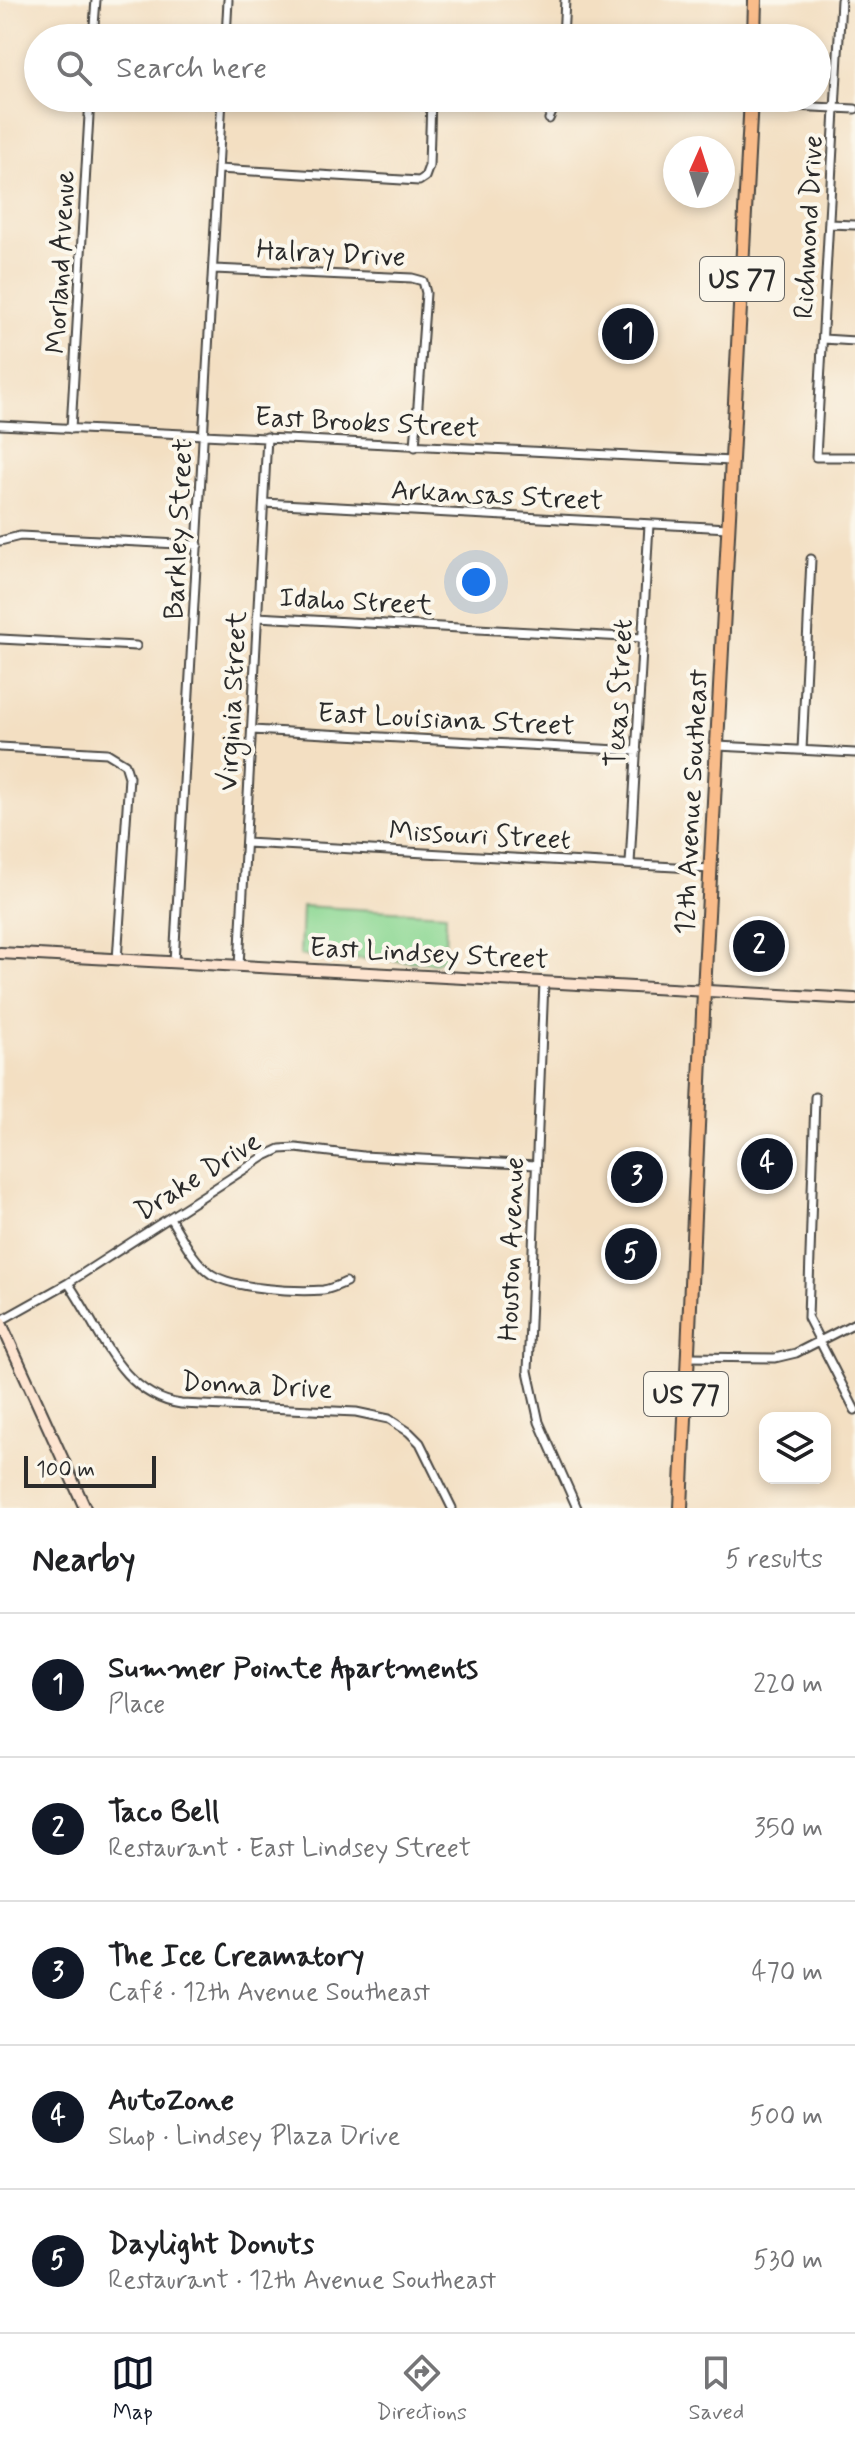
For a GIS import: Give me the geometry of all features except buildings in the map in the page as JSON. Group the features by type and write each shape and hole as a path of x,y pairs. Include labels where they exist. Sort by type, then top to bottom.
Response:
{"main road":[{"path":"754,24 755,0"},
{"name":"12th Avenue Southeast","path":"681,1508 704,991 750,112"},
{"name":"East Lindsey Street","path":"0,953 855,999"},
{"path":"0,1321 85,1508"}],"street":[{"path":"94,24 96,0"},
{"path":"227,24 228,0"},
{"path":"564,24 565,0"},
{"name":"Richmond Drive","path":"841,0 816,457 855,457"},
{"path":"831,108 855,109"},
{"name":"Morland Avenue","path":"71,429 89,112"},
{"name":"Barkley Street","path":"174,963 221,112"},
{"path":"218,169 419,181 427,175 429,166 431,112"},
{"path":"549,119 552,112"},
{"path":"829,224 855,225"},
{"name":"Halray Drive","path":"214,269 416,278 423,281 426,293 415,447"},
{"path":"823,339 855,341"},
{"name":"East Brooks Street","path":"0,425 732,461"},
{"name":"Virginia Street","path":"239,966 267,437"},
{"name":"Arkansas Street","path":"264,503 728,528"},
{"name":"Texas Street","path":"630,864 649,524"},
{"path":"0,541 20,536 198,545"},
{"path":"802,750 811,559"},
{"name":"Idaho Street","path":"257,617 643,638"},
{"path":"0,639 136,646"},
{"name":"East Louisiana Street","path":"252,730 637,751"},
{"path":"717,746 855,753"},
{"path":"0,747 107,753 120,759 129,777 117,960"},
{"name":"Missouri Street","path":"246,843 711,869"},
{"name":"Houston Avenue","path":"544,982 529,1384 539,1422 577,1508"},
{"path":"815,1097 808,1318 855,1410"},
{"name":"Drake Drive","path":"0,1321 68,1283 280,1149 536,1165"},
{"path":"170,1218 199,1262 209,1273 226,1282 326,1290 346,1282"},
{"name":"Donna Drive","path":"68,1283 119,1364 140,1389 162,1400 181,1404 356,1412 389,1419 420,1443 452,1508"},
{"path":"688,1357 775,1358 796,1353 855,1323"}],"green space":[{"path":"302,906 446,914 445,956 436,963 300,955"}],"place":[{"name":"Summer Pointe Apartments","path":"628,334"},
{"name":"Taco Bell","path":"759,946"},
{"name":"AutoZone","path":"767,1164"},
{"name":"The Ice Creamatory","path":"637,1177"},
{"name":"Daylight Donuts","path":"631,1254"}]}
